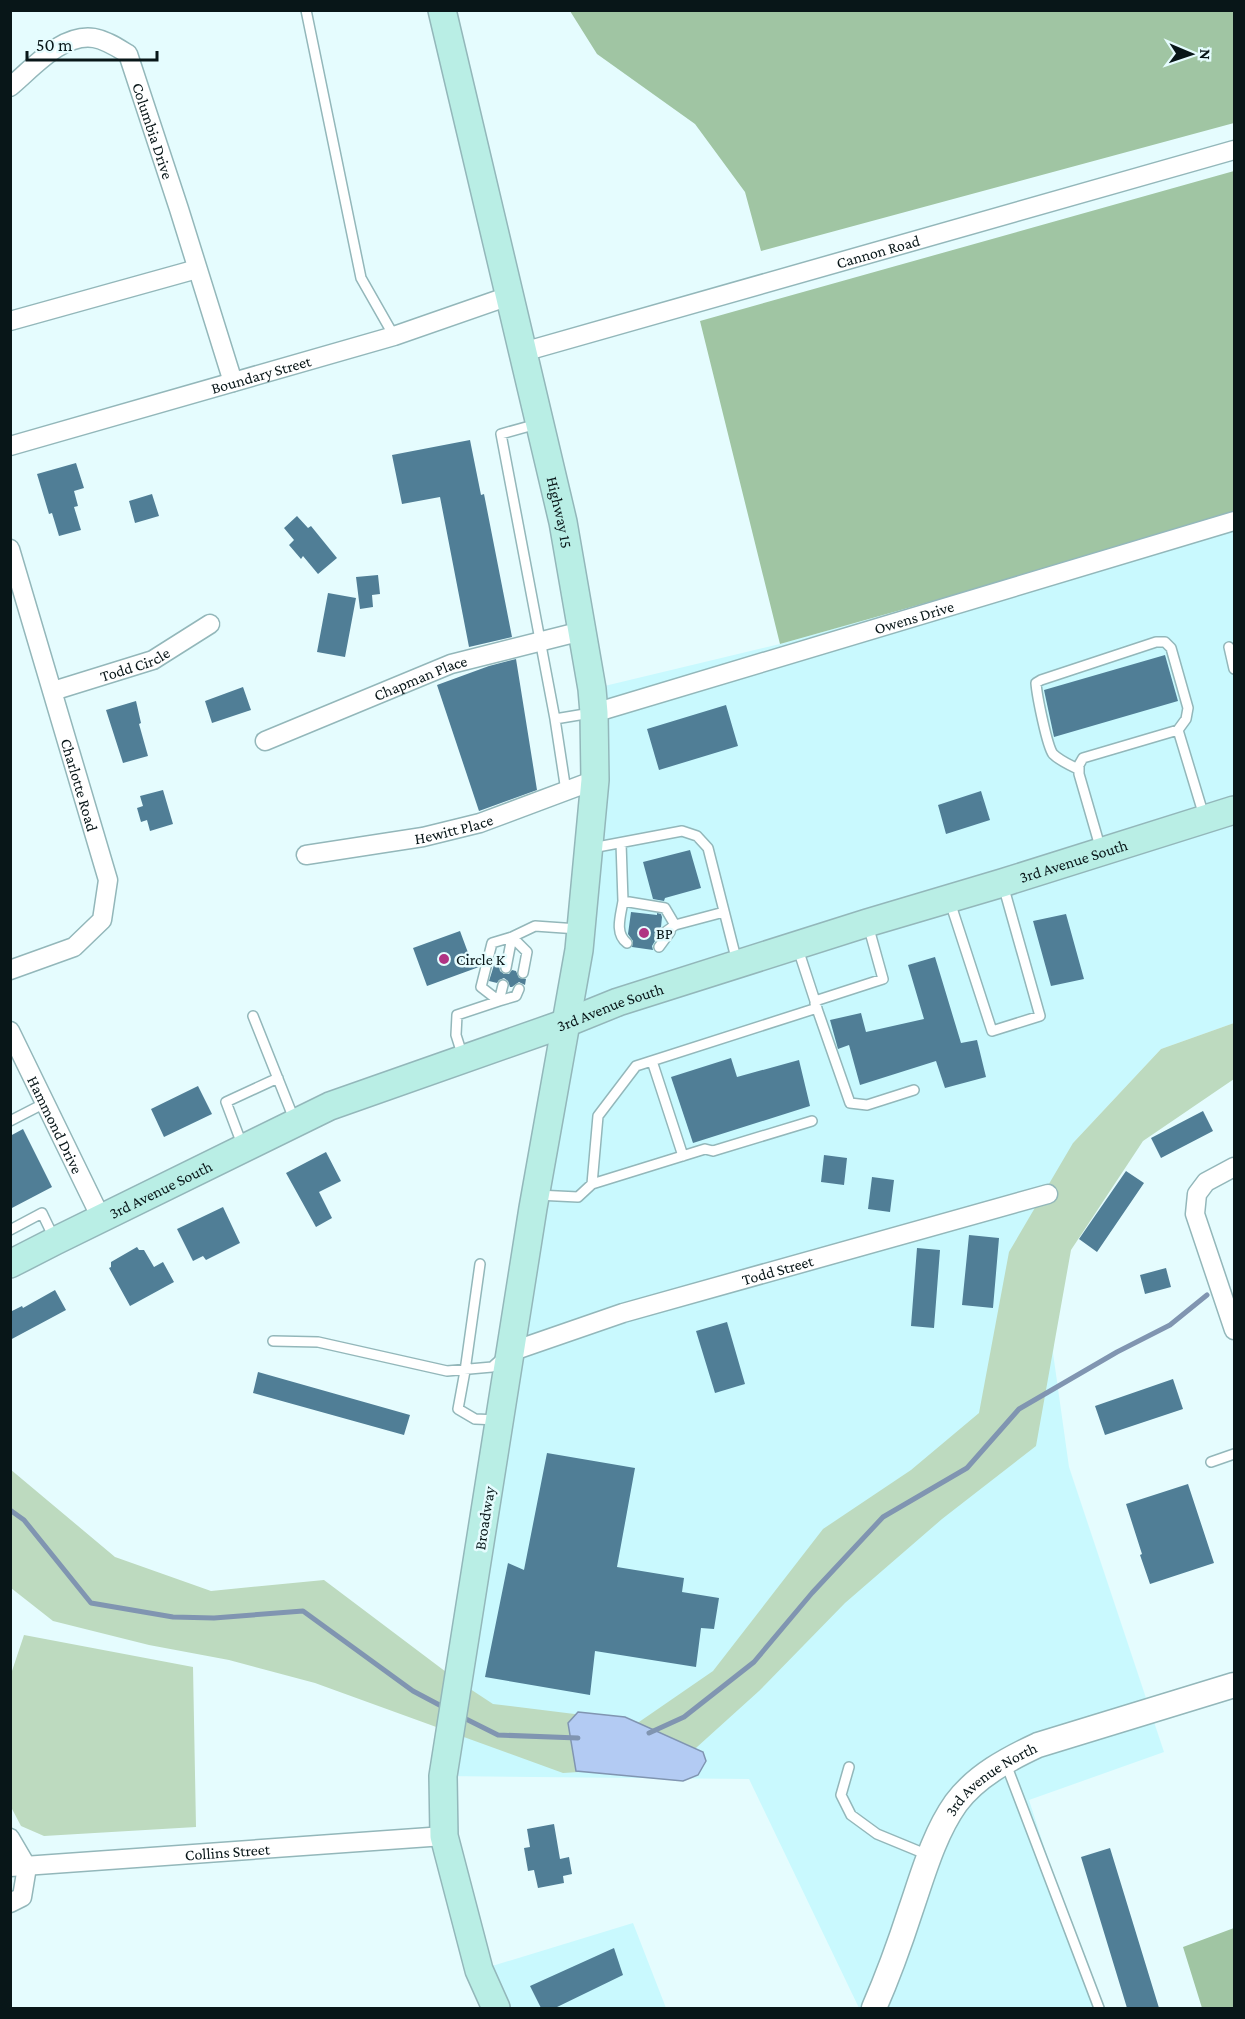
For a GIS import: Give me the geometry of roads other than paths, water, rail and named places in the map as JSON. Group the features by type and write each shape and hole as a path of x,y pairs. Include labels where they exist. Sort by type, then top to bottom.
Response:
{"main road":[{"name":"Highway 15","path":"442,10 563,522 594,713 595,780 589,849 581,930 566,1023"},
{"name":"3rd Avenue South","path":"10,1264 330,1106 566,1023 618,1002 1234,810"},
{"name":"Broadway","path":"496,2008 478,1970 444,1836 443,1776 535,1195 566,1023"}],"street":[{"name":"Columbia Drive","path":"10,87 60,46 77,39 94,38 113,44 128,54 233,382"},
{"name":"Cannon Road","path":"523,352 1234,150"},
{"path":"10,321 197,269"},
{"name":"Boundary Street","path":"10,446 394,336 509,296"},
{"name":"Owens Drive","path":"594,713 1234,521"},
{"name":"Charlotte Road","path":"10,549 108,880 102,920 74,947 10,970"},
{"name":"Todd Circle","path":"53,691 153,660 210,624"},
{"name":"Chapman Place","path":"265,741 451,664 582,631"},
{"name":"Hewitt Place","path":"306,855 423,837 469,826 595,780"},
{"name":"Hammond Drive","path":"10,1031 101,1218"},
{"path":"1234,1167 1206,1182 1197,1194 1195,1214 1234,1330"},
{"name":"Todd Street","path":"510,1352 623,1313 1048,1194"},
{"name":"3rd Avenue North","path":"874,2008 890,1972 929,1856 956,1803 982,1776 1038,1745 1234,1685"},
{"name":"Collins Street","path":"19,1867 444,1836"},
{"path":"10,1838 19,1867 22,1897 10,1903"}],"lane":[{"path":"306,10 361,278 394,336"},
{"path":"539,423 501,434 555,719 566,791"},
{"path":"1078,769 1052,753 1036,683 1156,642 1165,642 1171,648 1188,708 1186,719 1178,730 1083,758 1078,769 1101,852"},
{"path":"1229,647 1234,669"},
{"path":"555,719 594,713"},
{"path":"1178,730 1205,820"},
{"path":"589,849 682,831 697,836 708,848 737,964"},
{"path":"621,843 623,901 621,939 627,943"},
{"path":"949,899 992,1031 1040,1016 1002,883"},
{"path":"623,901 665,908 675,925"},
{"path":"660,936 675,925 724,912"},
{"path":"592,1184 598,1116 636,1066 883,979 867,923"},
{"path":"658,947 675,925"},
{"path":"499,1001 482,987 492,943 535,926 581,930"},
{"path":"506,968 512,937"},
{"path":"512,937 527,952 523,973"},
{"path":"797,945 850,1103 867,1105 914,1090"},
{"path":"499,1001 503,985"},
{"path":"464,1059 456,1035 457,1015 516,996 519,989"},
{"path":"253,1016 296,1123"},
{"path":"652,1061 683,1156"},
{"path":"244,1148 226,1102 278,1078"},
{"path":"10,1121 45,1103"},
{"path":"535,1195 578,1197 592,1184 705,1149 713,1151 812,1121"},
{"path":"10,1230 42,1213 55,1240"},
{"path":"480,1264 458,1409 475,1419 499,1420"},
{"path":"273,1341 318,1342 447,1371 492,1367 510,1352"},
{"path":"1211,1462 1234,1454"},
{"path":"1005,1762 1100,2008"},
{"path":"849,1767 841,1795 851,1815 877,1834 929,1856"}],"waterway":[{"path":"649,1733 684,1717 754,1662 812,1593 883,1517 967,1468 1019,1409 1117,1352 1170,1325 1207,1295"},
{"path":"10,1510 24,1520 91,1603 173,1617 214,1618 303,1611 413,1691 447,1709"},
{"path":"460,1716 498,1735 578,1738"}],"place":[{"name":"BP","path":"644,933"},
{"name":"Circle K","path":"444,959"}]}
